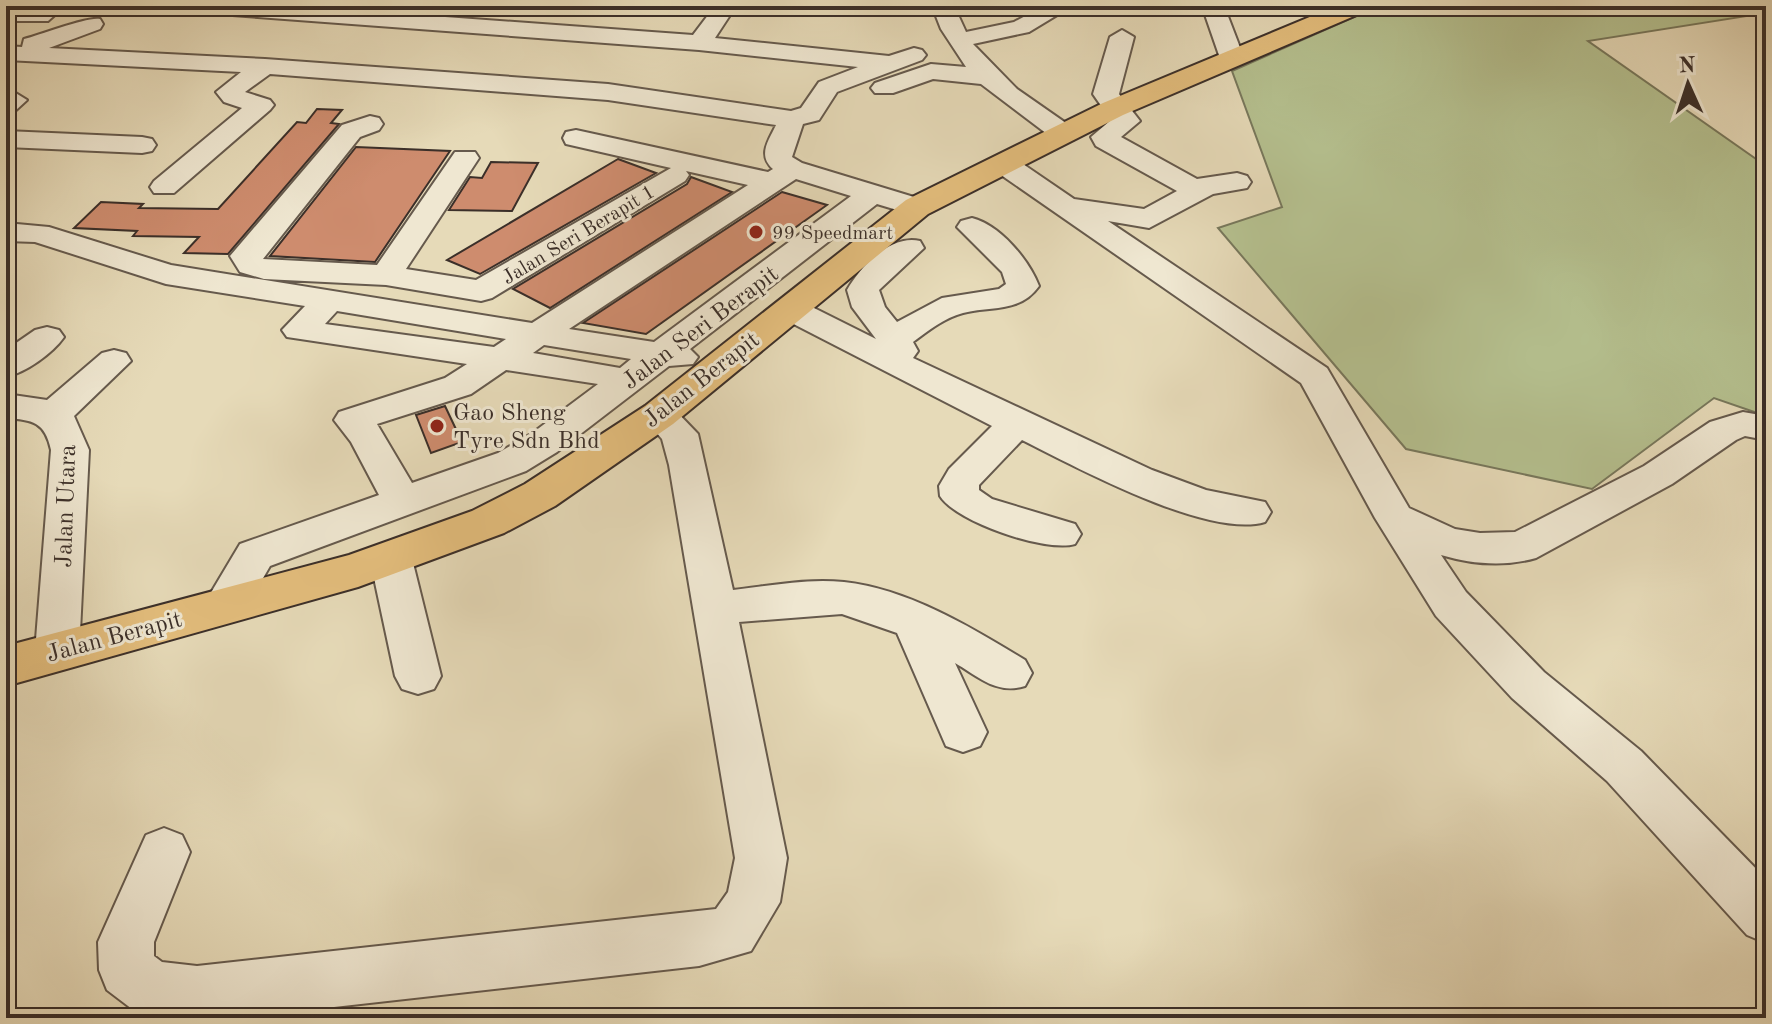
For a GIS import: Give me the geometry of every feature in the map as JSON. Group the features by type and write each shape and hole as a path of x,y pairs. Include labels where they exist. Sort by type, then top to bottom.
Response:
{"main road":[{"name":"Jalan Berapit","path":"6,666 391,559 488,522 540,495 659,415 917,207 1113,109 1335,9"}],"street":[{"path":"6,14 40,16 54,6"},
{"path":"12,50 69,6"},
{"path":"205,6 302,9 699,43 887,63"},
{"path":"321,6 355,9 371,6"},
{"path":"943,6 960,40 985,77 1064,134"},
{"path":"960,40 1021,27 1061,6"},
{"path":"1213,6 1232,58"},
{"path":"699,43 726,7"},
{"path":"12,50 59,39 92,24"},
{"path":"1122,37 1106,94 1113,109 1127,121 1104,137 1106,140 1193,188 1237,182"},
{"path":"608,92 652,39"},
{"path":"12,50 608,92 792,119 810,114 828,87 914,55"},
{"path":"164,187 261,105 233,97 229,92 265,66"},
{"path":"882,89 931,71 985,77"},
{"path":"782,175 778,151 792,119"},
{"name":"Jalan Seri Berapit 1","path":"370,124 351,131 246,256 251,265 264,270 401,278 471,291 491,288 675,175"},
{"path":"576,138 782,175 917,207"},
{"path":"6,139 142,145"},
{"path":"382,310 465,158"},
{"path":"1004,164 1315,376 1395,518 1451,604 1528,685 1624,766 1766,917"},
{"path":"403,502 366,435 352,420 458,386 782,175"},
{"path":"1060,205 1149,219 1202,189"},
{"name":"Jalan Seri Berapit","path":"225,606 255,555 512,462 544,443 667,353 872,194"},
{"path":"894,350 914,324 945,308 1002,299 1023,286 1016,268 972,227"},
{"path":"22,232 166,274 328,302 667,353 715,368"},
{"path":"894,350 868,311 863,290 870,278 909,248"},
{"path":"328,302 299,330 601,373 627,383"},
{"path":"790,309 894,350 1016,424 1141,481 1221,509 1251,512"},
{"path":"6,366 47,337"},
{"path":"54,414 114,361"},
{"name":"Jalan Utara","path":"6,406 54,414 67,428 70,450 57,652"},
{"path":"164,852 126,942 127,970 152,989 213,993 505,962 699,939 732,932 753,902 761,858 685,455 679,434 659,415"},
{"path":"1016,424 963,478 960,496 978,509 1061,534"},
{"path":"1395,518 1447,542 1480,548 1521,547 1658,475 1723,431 1743,424 1766,428"},
{"path":"391,559 418,676"},
{"path":"712,609 841,598 871,603 982,656 1009,673"},
{"path":"916,625 963,732"}],"green space":[{"path":"1379,6 1766,6 1766,13 1588,41 1766,166 1766,416 1714,398 1592,489 1406,449 1218,228 1282,207 1232,71"}],"building":[{"path":"317,109 342,110 331,123 339,124 228,254 184,253 199,237 133,236 137,231 74,228 101,202 143,204 139,208 218,209 297,122 306,123"},
{"path":"356,147 450,151 375,262 270,256"},
{"path":"618,159 656,173 480,274 447,260"},
{"path":"491,162 538,163 512,211 449,210 470,177 482,178"},
{"path":"691,177 732,192 550,308 513,289 687,184"},
{"path":"782,192 827,205 646,334 583,323"},
{"name":"Gao Sheng Tyre Sdn Bhd","path":"445,406 462,442 431,453 416,415"}],"place":[{"name":"99 Speedmart","path":"756,232"},
{"name":"Gao Sheng Tyre Sdn Bhd","path":"437,426"}]}
